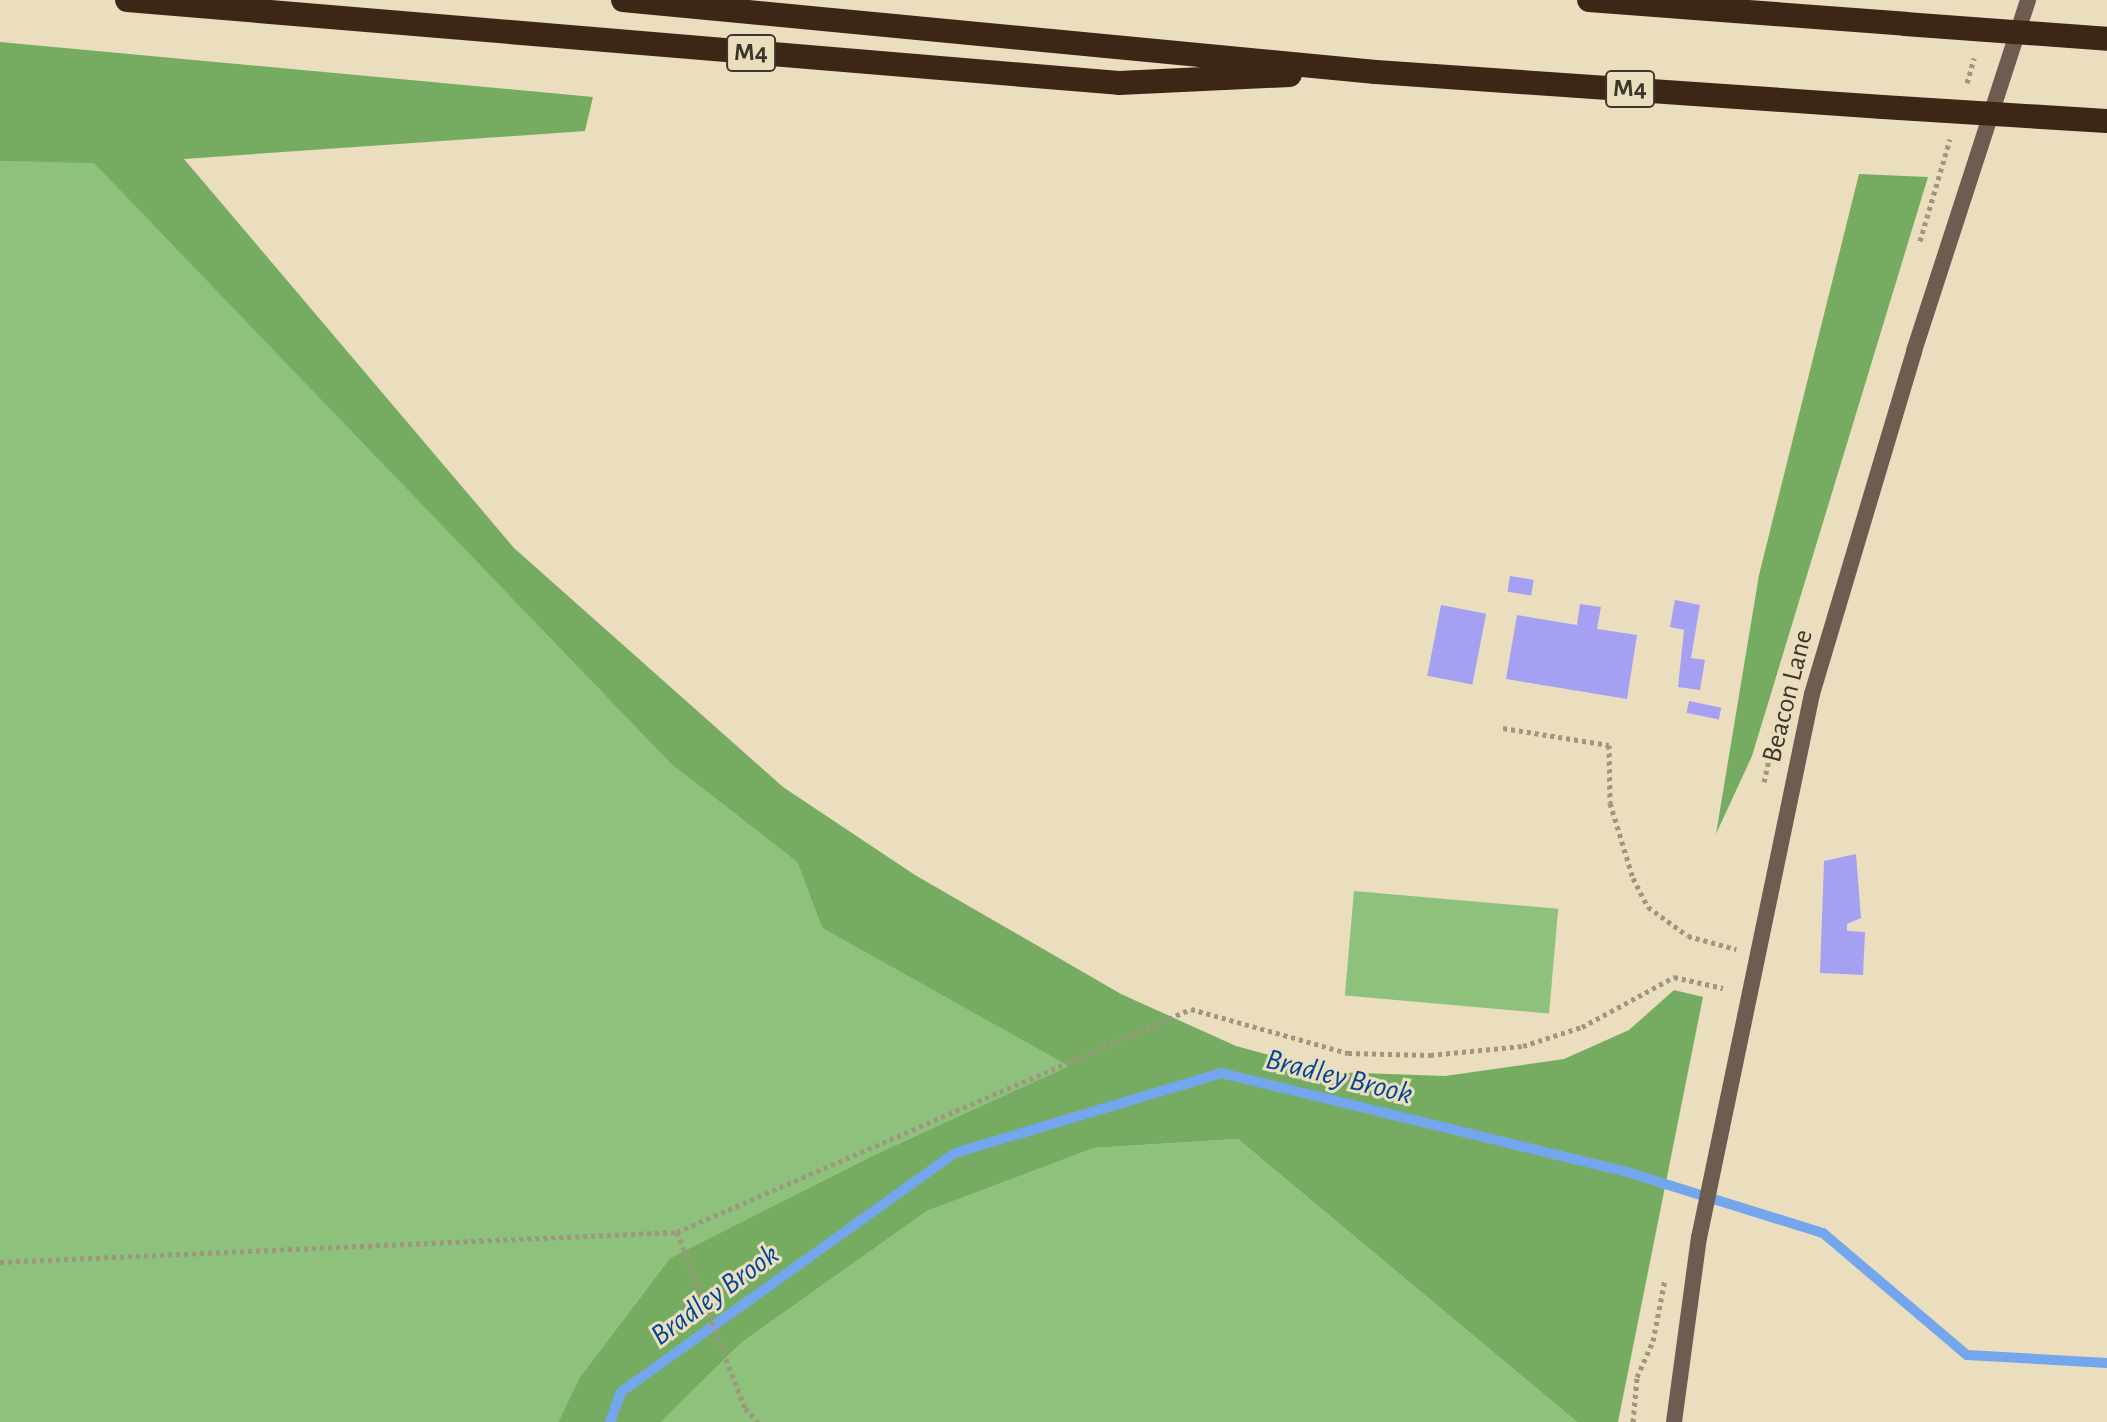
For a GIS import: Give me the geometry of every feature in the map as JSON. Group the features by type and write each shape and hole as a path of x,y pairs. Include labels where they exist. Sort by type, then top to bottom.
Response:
{"highway":[{"name":"M4","path":"127,0 1119,83 1376,72"},
{"name":"M4","path":"623,0 1376,72 2107,121"},
{"path":"1589,0 2107,39"}],"main road":[{"name":"Beacon Lane","path":"1674,1422 1699,1238 1812,694 1914,351 2028,0"}],"path":[{"path":"1503,728 1609,745 1610,803 1633,878 1648,907 1688,936 1758,953"},
{"path":"0,1262 677,1232 1191,1009 1348,1053 1430,1055 1523,1046 1582,1027 1674,977 1723,988"},
{"path":"677,1232 745,1408 758,1422"},
{"path":"1633,1422 1637,1377 1653,1341 1668,1262"}],"green space":[{"path":"0,42 593,97 585,131 184,159 514,548 783,787 915,875 1121,994 1236,1046 1332,1072 1445,1076 1564,1059 1629,1030 1674,990 1703,997 1618,1422 1577,1422 1238,1139 1094,1148 927,1211 741,1343 661,1422 558,1422 580,1377 670,1258 876,1154 1069,1066 822,928 797,862 671,764 94,163 0,161"},
{"path":"0,161 94,162 671,764 797,862 822,928 1070,1066 876,1154 670,1258 580,1377 558,1422 0,1422"},
{"path":"1859,174 1928,177 1752,756 1716,834 1759,575"},
{"path":"1354,891 1558,909 1549,1013 1345,996"},
{"path":"1238,1139 1577,1422 661,1422 741,1343 927,1211 1094,1148"}],"building":[{"path":"1510,576 1534,580 1531,596 1507,592"},
{"path":"1675,600 1700,605 1691,658 1705,660 1700,690 1678,687 1684,630 1670,627"},
{"path":"1580,604 1601,607 1597,629 1637,635 1627,699 1506,679 1517,615 1577,625"},
{"path":"1441,605 1486,614 1472,684 1427,676"},
{"path":"1689,701 1721,708 1719,720 1687,713"},
{"path":"1856,854 1861,918 1847,924 1847,931 1865,932 1863,975 1820,973 1824,861"}],"waterway":[{"name":"Bradley Brook","path":"610,1422 621,1392 955,1153 1221,1073 1630,1173 1823,1233 1967,1355 2107,1363"}]}
